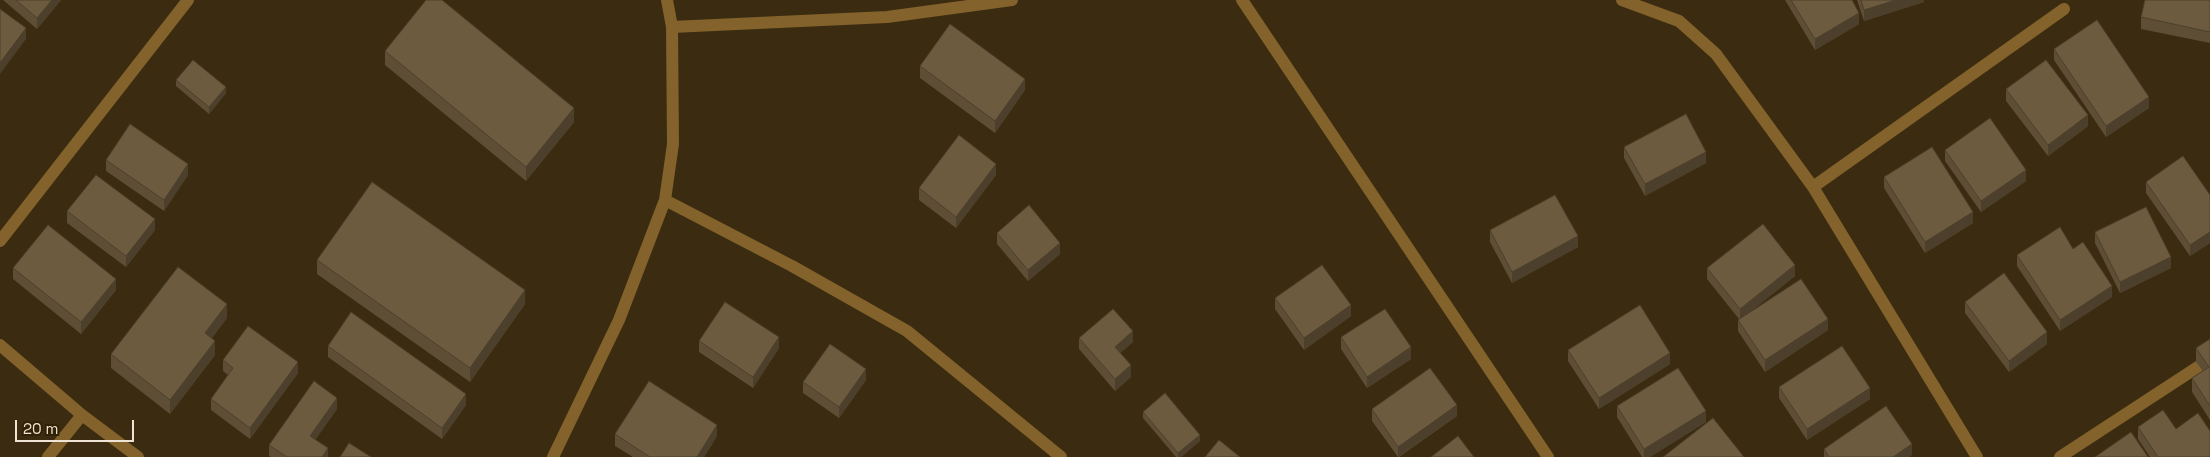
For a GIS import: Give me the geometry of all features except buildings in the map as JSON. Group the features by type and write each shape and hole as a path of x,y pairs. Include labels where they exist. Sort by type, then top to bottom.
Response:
{"street":[{"path":"0,241 188,0"},
{"path":"553,457 619,320 665,200 673,144 672,27 667,0"},
{"path":"672,27 887,17 1012,0"},
{"path":"1242,0 1548,457"},
{"path":"1622,0 1679,21 1716,54 1813,187 1977,457"},
{"path":"1813,187 2064,9"},
{"path":"665,200 792,266 907,330 1061,457"},
{"path":"0,346 82,415 138,457"},
{"path":"2060,457 2210,359"},
{"path":"48,457 82,415"}]}
